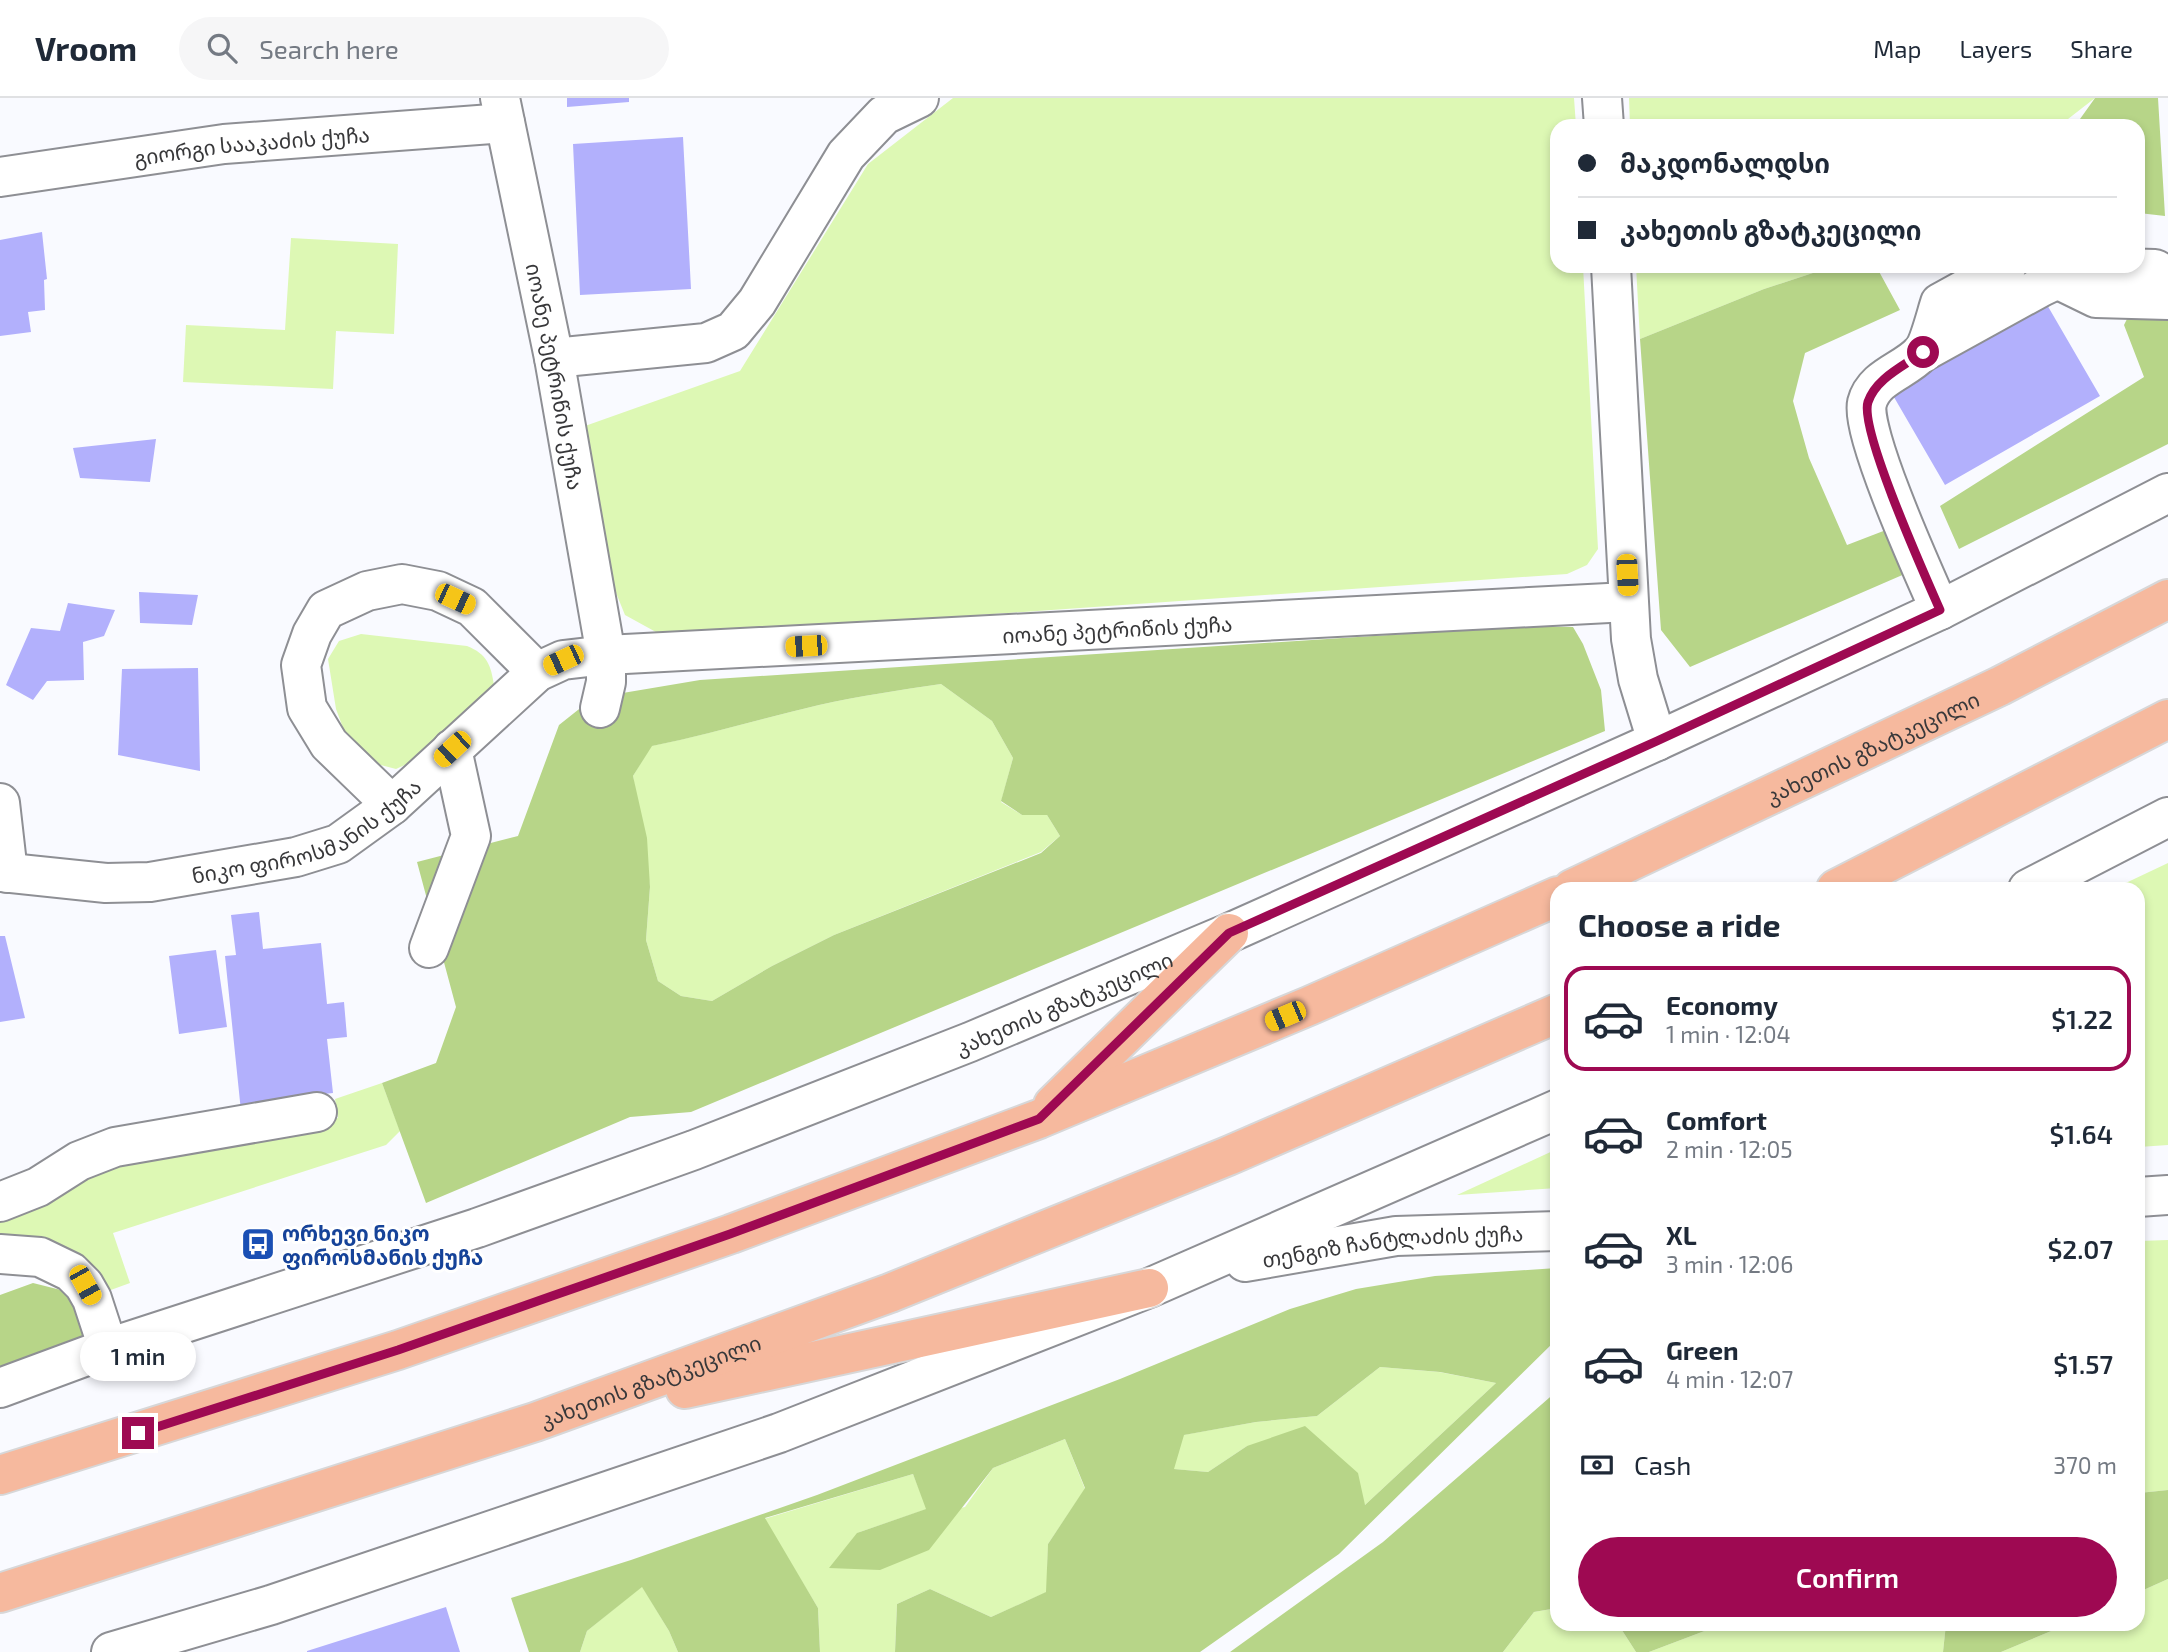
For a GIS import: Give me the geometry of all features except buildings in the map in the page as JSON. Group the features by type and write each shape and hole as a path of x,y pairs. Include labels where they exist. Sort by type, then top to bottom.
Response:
{"highway":[{"name":"კახეთის გზატკეცილი","path":"1587,882 2000,686 2168,599"},
{"path":"1850,882 2168,719"},
{"path":"0,1475 398,1350 730,1234 1039,1119 1309,1006 1550,900"},
{"path":"1039,1119 1229,933"},
{"name":"კახეთის გზატკეცილი","path":"0,1593 536,1422 890,1293 1228,1156 1550,1016"},
{"path":"536,1422 1149,1288"}],"street":[{"path":"554,358 706,344 733,331 757,302 846,155 884,115 919,98"},
{"path":"1602,98 1604,119"},
{"name":"იოანე პეტრიწის ქუჩა","path":"503,111 554,358 606,656 606,682 600,708"},
{"name":"გიორგი სააკაძის ქუჩა","path":"0,177 224,144 503,111"},
{"path":"2145,245 2168,247"},
{"path":"2145,269 2155,269 2168,276"},
{"path":"1611,273 1628,602 1638,679 1657,741"},
{"path":"1923,352 1940,303 1994,273"},
{"path":"1940,610 1902,521 1869,430 1867,404 1878,384 1923,352 2070,273"},
{"path":"2057,279 2096,298 2168,300"},
{"name":"კახეთის გზატკეცილი","path":"0,1388 108,1348 477,1228 694,1150 970,1042 1229,933 1657,741 1940,610 2168,493"},
{"path":"392,805 330,744 307,708 301,665 312,634 326,610 367,591 401,584 438,591 472,607 537,672"},
{"name":"იოანე პეტრიწის ქუჩა","path":"606,656 1628,602"},
{"name":"ნიკო ფიროსმანის ქუჩა","path":"4,872 106,883 150,882 296,858 338,844 392,805 537,672 563,660 606,656"},
{"path":"429,948 471,836 452,749"},
{"path":"0,803 4,872"},
{"path":"2042,882 2168,817"},
{"path":"0,1202 38,1187 79,1161 115,1147 317,1112"},
{"path":"111,1652 144,1647 779,1433 1149,1288 1550,1113"},
{"path":"2145,1197 2168,1195"},
{"name":"თენგიზ ჩანტლაძის ქუჩა","path":"1188,1271 1396,1236 1550,1231"},
{"path":"0,1254 40,1257 71,1272 85,1285 92,1298 108,1348"}],"green space":[{"path":"953,98 1574,98 1576,119 1550,119 1550,273 1583,273 1598,549 1587,565 1567,574 665,637 625,615 612,583 585,426 740,371 868,164"},
{"path":"1629,98 2095,98 2068,119 1630,119"},
{"path":"2095,98 2158,98 2165,216 2145,214 2145,119 2080,119"},
{"path":"291,238 398,244 394,334 336,331 333,389 183,382 186,325 285,330"},
{"path":"1636,273 1813,273 1764,289 1640,339"},
{"path":"1813,273 1880,273 1900,310 1805,353 1793,401 1809,458 1847,545 1886,530 1907,573 1690,667 1661,630 1640,339 1764,289"},
{"path":"2168,295 2168,444 1959,549 1940,506 2144,377 2124,325 2132,309"},
{"path":"1526,626 1573,627 1583,644 1601,690 1605,731 691,1112 630,1117 426,1203 382,1083 436,1063 456,1007 417,862 518,836 559,725 593,698 700,680","holes":["941,684 992,721 1013,758 1001,801 1022,815 1047,815 1060,836 1041,853 834,935 772,966 712,1001 681,996 658,981 646,940 650,887 647,838 633,776 652,746 834,702"]},
{"path":"361,634 467,646 487,661 494,685 420,758 396,769 373,763 349,744 336,709 328,659 339,641"},
{"path":"941,684 992,721 1013,758 1001,802 1022,815 1047,815 1060,836 1041,852 834,935 772,966 712,1001 681,996 658,981 646,940 650,887 633,776 651,746 834,702"},
{"path":"2168,863 2168,1145 2145,1147 2145,882 2128,882"},
{"path":"382,1083 400,1131 386,1145 113,1233 130,1283 108,1291 0,1247 0,1218 128,1156 338,1118 335,1099"},
{"path":"1550,1152 1550,1188 1457,1195"},
{"path":"2168,1240 2168,1490 2145,1492 2145,1241"},
{"path":"1550,1268 1550,1346 1339,1554 1200,1652 895,1652 897,1604 930,1589 991,1617 1046,1592 1048,1544 1085,1488 1065,1439 993,1468 929,1550 880,1570 829,1568 857,1533 926,1509 913,1474 765,1518 818,1608 820,1652 678,1652 669,1631 642,1587 587,1631 580,1652 529,1652 511,1598 631,1560 817,1495 1120,1379 1290,1309 1356,1289 1435,1276","holes":["1380,1367 1440,1372 1496,1383 1365,1505 1358,1473 1305,1426 1247,1446 1208,1472 1174,1469 1184,1435 1256,1422 1317,1416"]},
{"path":"33,1283 69,1292 92,1346 0,1375 0,1295"},
{"path":"1380,1367 1439,1372 1496,1383 1365,1505 1247,1446 1208,1472 1173,1469 1183,1435 1256,1422 1317,1416"},
{"path":"1550,1397 1550,1609 1534,1612 1503,1652 1230,1652 1383,1542"},
{"path":"1065,1439 1085,1489 1048,1544 1047,1592 991,1617 930,1589 897,1604 895,1652 820,1652 818,1608 764,1519 913,1474 927,1509 857,1533 965,1507 993,1468"},
{"path":"2168,1490 2168,1579 2145,1589 2145,1492"},
{"path":"2168,1579 2168,1652 2001,1652 2051,1631 2145,1631 2145,1589"},
{"path":"642,1586 669,1631 678,1652 580,1652 587,1631"},
{"path":"1550,1609 1550,1631 1622,1631 1636,1652 1503,1652 1534,1612"},
{"path":"1622,1631 1704,1631 1649,1652 1636,1652"},
{"path":"1704,1631 1945,1631 1943,1652 1649,1652"},
{"path":"1945,1631 2051,1631 2001,1652 1943,1652"}],"place":[{"name":"ორხევი ნიკო ფიროსმანის ქუჩა","path":"258,1244"}],"route":[{"path":"138,1433 398,1350 730,1234 1039,1119 1229,933 1657,741 1940,610 1902,521 1877,453 1869,430 1867,404 1878,384 1923,352"}]}
